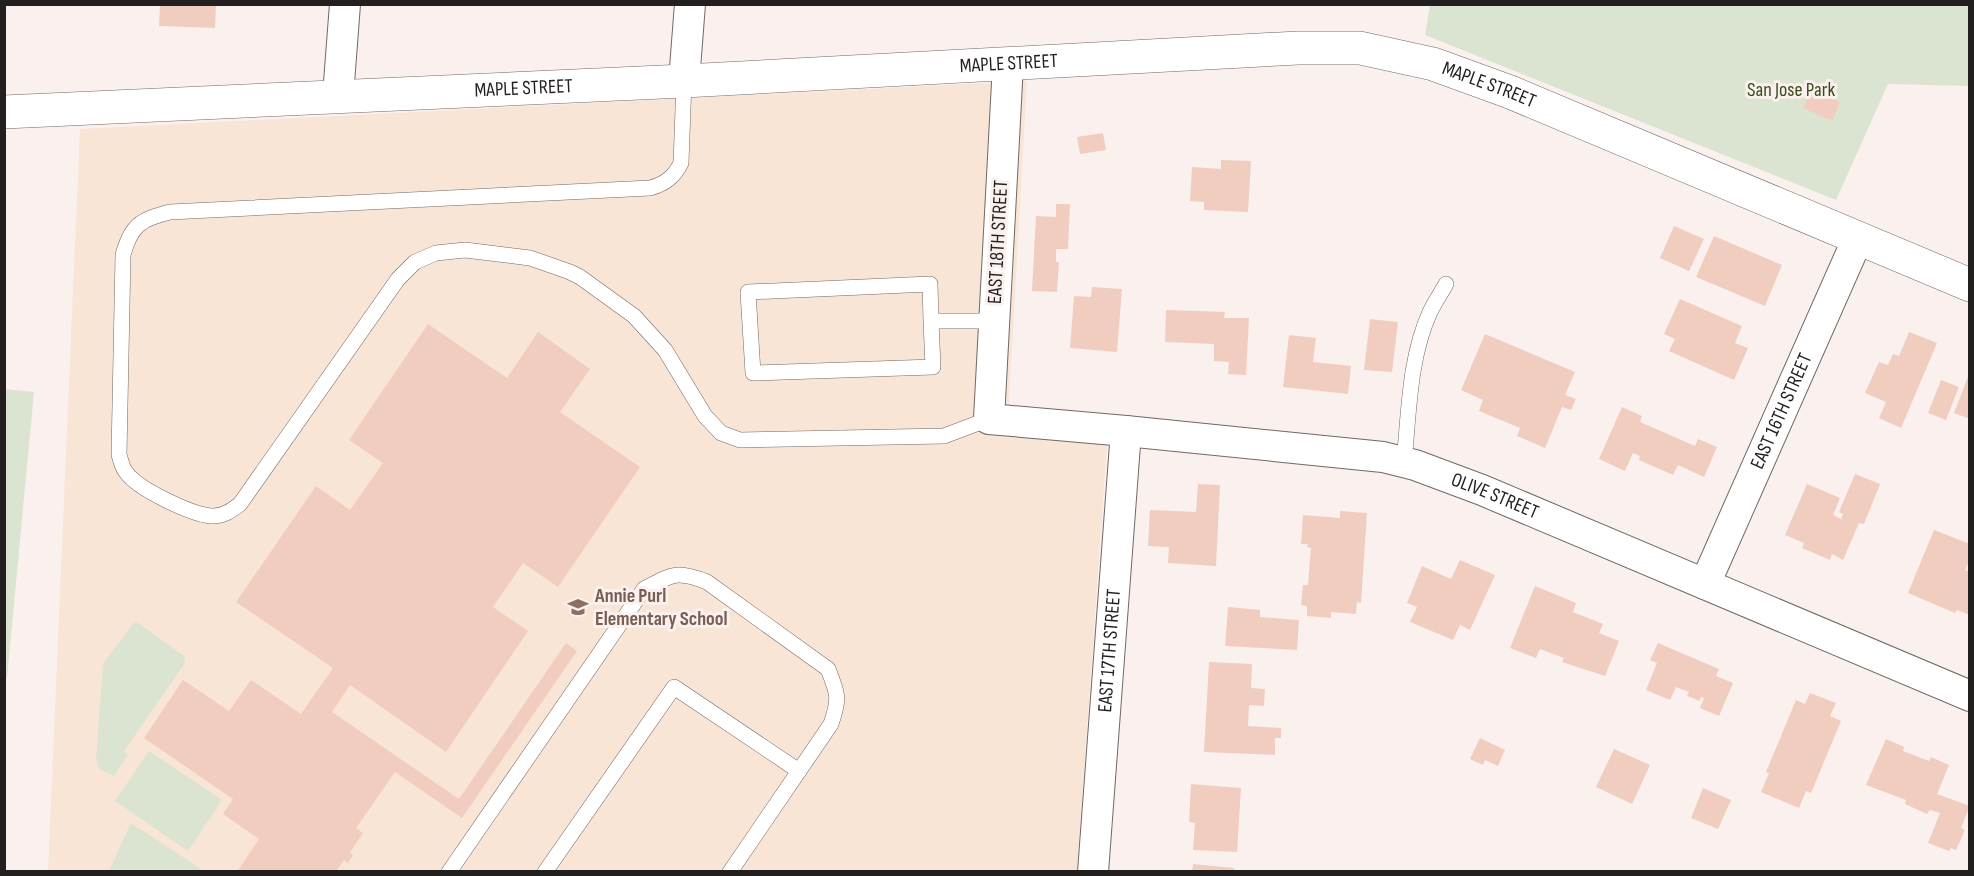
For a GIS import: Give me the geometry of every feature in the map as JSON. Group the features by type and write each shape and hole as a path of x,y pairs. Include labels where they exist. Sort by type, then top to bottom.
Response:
{"street":[{"path":"338,96 345,4"},
{"path":"684,81 690,4"},
{"name":"MAPLE STREET","path":"4,112 684,81 1298,48 1360,48 1433,64 1510,92 1970,285"},
{"name":"EAST 18TH STREET","path":"989,419 1008,64"},
{"name":"EAST 16TH STREET","path":"1705,584 1858,238"},
{"name":"OLIVE STREET","path":"989,419 1126,431 1404,462 1482,490 1970,696"},
{"name":"EAST 17TH STREET","path":"1093,872 1126,431"}],"lane":[{"path":"684,81 681,163 676,173 659,186 170,212 153,216 136,225 127,240 123,255 119,455 126,472 140,484 184,509 213,516 228,513 240,504 398,279 415,262 436,253 465,250 530,258 580,277 634,316 665,350 705,416 721,433 740,440 944,436 989,419"},
{"path":"930,284 931,321 933,367 753,374 748,292 930,284"},
{"path":"1404,462 1410,396 1418,351 1430,312 1446,284"},
{"path":"931,321 994,321"},
{"path":"449,872 644,589 666,577 686,574 707,582 828,669 835,686 838,704 831,724 730,872"},
{"path":"545,872 674,687 799,771"}],"shaded area":[{"name":"Annie Purl Elementary School","path":"1027,81 1007,436 1107,444 1077,871 48,872 80,129"}],"green space":[{"name":"San Jose Park","path":"1430,5 1969,5 1969,86 1888,84 1836,200 1425,35"},
{"path":"5,389 34,392 7,678 4,677"},
{"path":"134,622 184,656 185,663 124,751 128,754 114,776 100,770 96,760 103,664"},
{"path":"149,751 222,800 188,851 115,801"},
{"path":"131,823 204,871 109,871"}],"building":[{"path":"160,4 216,4 215,28 159,26"},
{"path":"1812,89 1840,102 1832,121 1803,108"},
{"path":"1103,133 1106,150 1080,154 1077,137"},
{"path":"1221,160 1251,161 1248,212 1204,210 1204,202 1190,201 1192,167 1221,169"},
{"path":"1056,204 1070,204 1068,249 1056,249 1056,262 1059,262 1057,292 1032,291 1036,216 1056,217"},
{"path":"1674,226 1704,239 1689,271 1660,258"},
{"path":"1714,236 1782,265 1765,306 1696,277"},
{"path":"1092,287 1122,289 1117,352 1070,348 1074,296 1091,297"},
{"path":"1680,299 1742,326 1735,343 1748,348 1734,380 1669,351 1675,339 1664,334"},
{"path":"1166,310 1225,312 1224,318 1249,318 1246,375 1228,374 1229,362 1214,361 1214,344 1165,342"},
{"path":"1370,319 1398,322 1392,372 1364,370"},
{"path":"428,324 507,378 538,332 590,369 560,412 640,467 558,587 523,563 493,607 528,631 446,752 350,685 332,712 459,799 566,643 577,651 462,818 395,772 356,828 363,833 350,852 353,855 348,863 344,860 337,870 340,872 237,872 259,839 223,814 233,799 144,738 183,680 229,711 251,680 301,714 333,668 236,602 316,486 350,510 383,463 349,440"},
{"path":"1909,332 1937,343 1901,428 1879,418 1886,402 1865,393 1879,362 1888,365 1893,354 1899,356"},
{"path":"1485,334 1575,372 1565,395 1576,399 1571,410 1562,407 1545,448 1517,436 1520,428 1479,411 1483,400 1461,390"},
{"path":"1289,335 1316,338 1313,362 1351,366 1348,394 1283,387"},
{"path":"1970,374 1970,419 1954,413"},
{"path":"1941,380 1959,387 1946,420 1928,413"},
{"path":"1622,407 1642,416 1640,422 1695,446 1698,439 1717,447 1704,477 1678,465 1673,475 1639,460 1640,456 1633,453 1625,471 1599,459"},
{"path":"1855,474 1880,484 1864,524 1859,523 1843,560 1832,554 1830,560 1802,548 1804,543 1785,535 1807,484 1840,498 1833,515 1841,519 1843,514 1839,512"},
{"path":"1198,484 1220,485 1216,566 1168,563 1169,547 1148,546 1150,510 1196,512"},
{"path":"1340,511 1367,513 1361,603 1357,602 1356,614 1331,612 1331,618 1307,616 1307,606 1301,605 1303,585 1308,585 1311,548 1307,547 1308,544 1301,544 1303,515 1340,518"},
{"path":"1934,530 1970,544 1970,559 1965,570 1970,572 1970,615 1957,610 1955,613 1908,593"},
{"path":"1460,560 1495,575 1470,630 1460,625 1453,640 1410,622 1417,607 1407,603 1422,566 1451,579"},
{"path":"1535,586 1576,603 1573,612 1603,624 1599,633 1619,641 1605,676 1562,662 1564,658 1540,649 1536,658 1510,648"},
{"path":"1228,607 1260,610 1260,617 1299,620 1297,650 1225,646"},
{"path":"1658,643 1719,669 1716,676 1733,683 1719,716 1700,708 1704,698 1701,697 1700,701 1687,696 1689,692 1676,687 1670,700 1646,690 1657,663 1650,660"},
{"path":"1209,662 1252,664 1251,688 1265,689 1264,706 1249,705 1248,726 1281,728 1281,738 1275,738 1275,755 1204,752"},
{"path":"1810,693 1836,703 1830,716 1841,721 1811,793 1806,791 1799,808 1761,792 1769,773 1766,772 1796,700 1805,704"},
{"path":"1480,738 1505,750 1498,766 1485,760 1483,765 1470,759"},
{"path":"1886,739 1904,747 1903,751 1929,761 1931,757 1949,765 1937,794 1970,806 1961,828 1965,830 1956,850 1951,848 1949,851 1928,843 1940,813 1930,810 1927,814 1905,804 1906,800 1866,785"},
{"path":"1614,749 1650,765 1632,804 1596,787"},
{"path":"1191,784 1241,788 1237,852 1193,850 1195,823 1189,822"},
{"path":"1703,788 1731,800 1718,829 1691,818"},
{"path":"1193,864 1234,868 1234,872 1192,872"}],"place":[{"name":"Annie Purl Elementary School","path":"578,607"}]}
